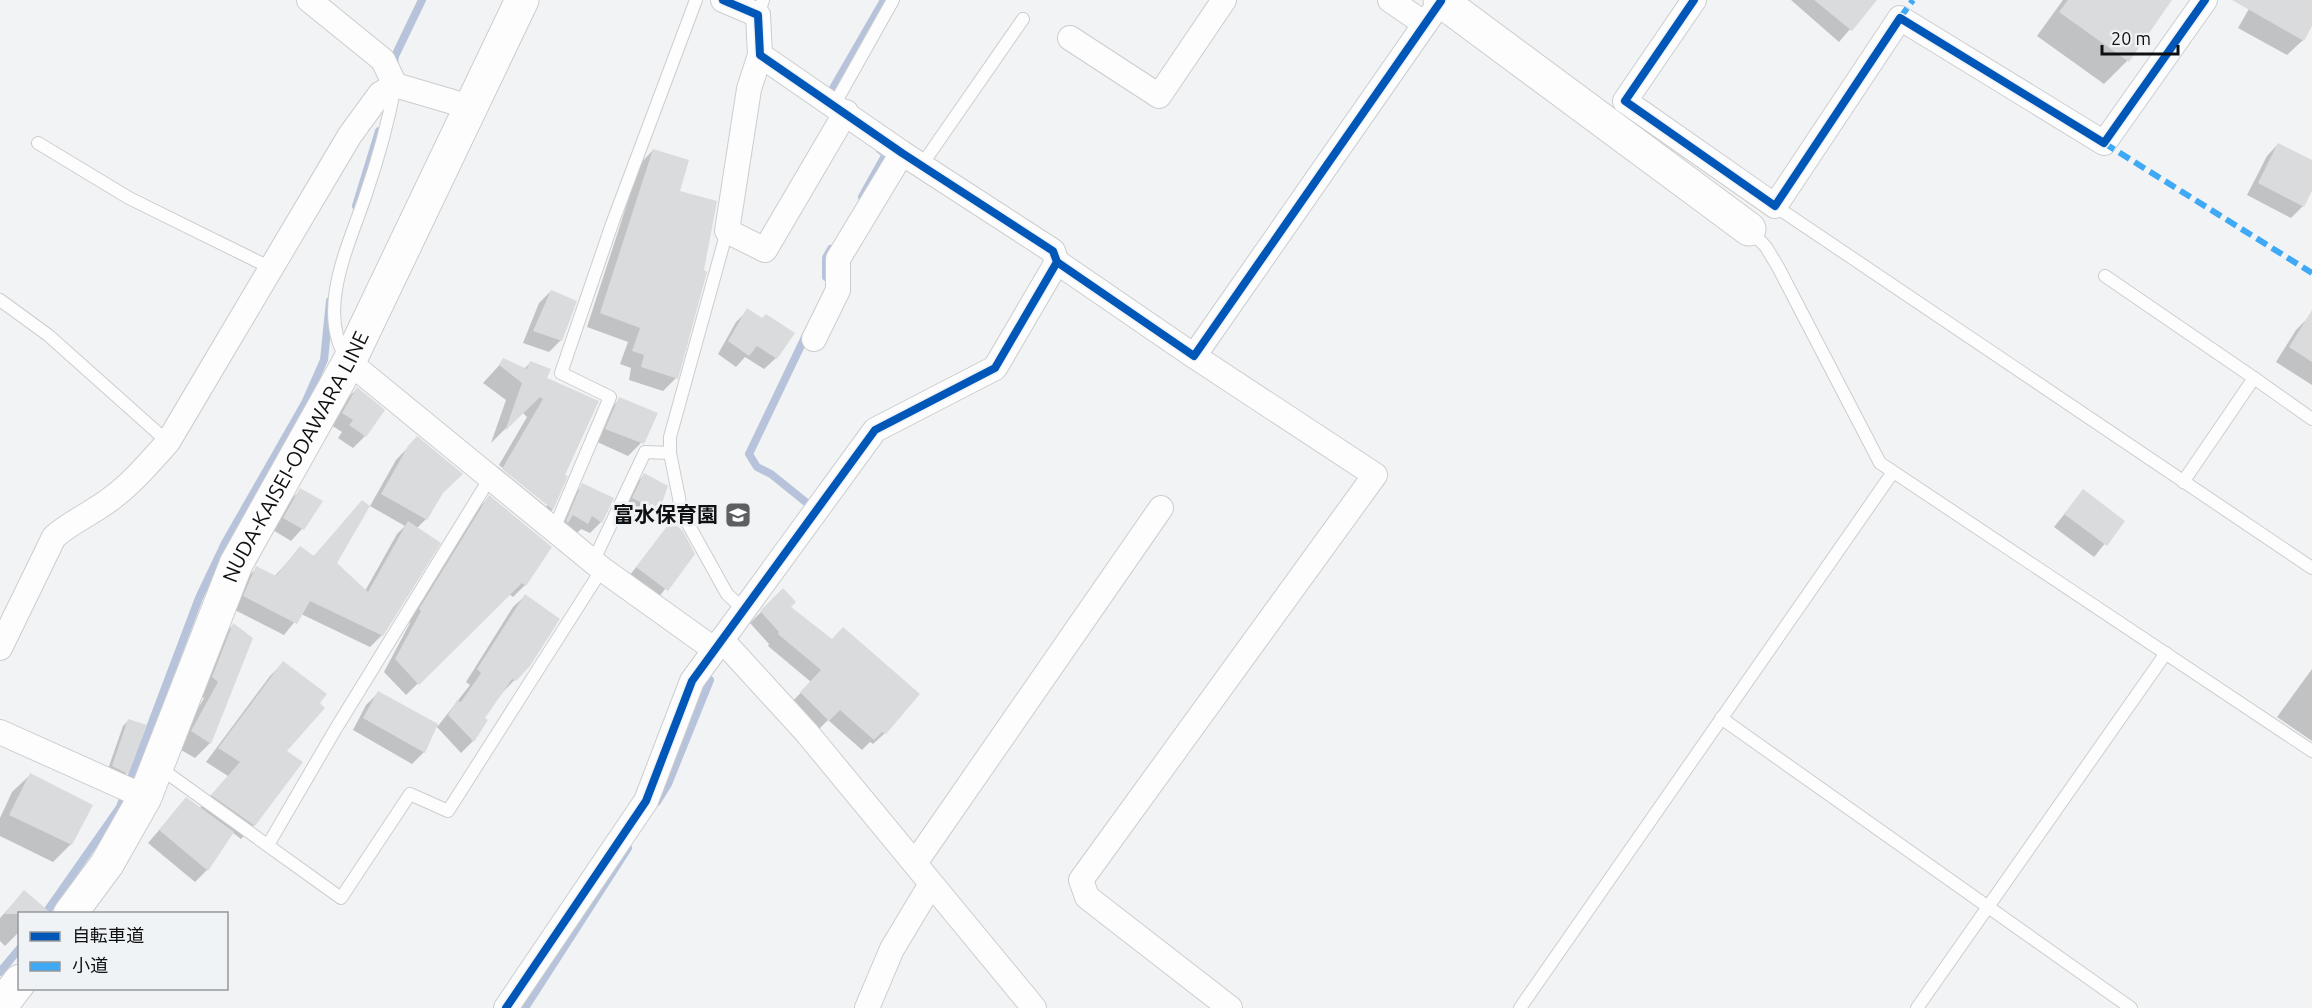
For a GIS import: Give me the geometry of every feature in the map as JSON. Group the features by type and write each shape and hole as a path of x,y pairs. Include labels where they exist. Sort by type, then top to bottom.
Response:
{"main road":[{"name":"NUDA-KAISEI-ODAWARA LINE","path":"71,912 107,864 144,796 236,564 349,362 522,0"},
{"path":"1435,8 1749,229"},
{"path":"0,1007 18,984"}],"street":[{"path":"309,0 383,60 395,85"},
{"path":"723,0 760,7 760,55 749,89 727,231 765,250 840,109"},
{"path":"1070,38 1158,96 1224,0"},
{"path":"1194,356 1435,8 1390,0"},
{"path":"1694,0 1625,100 1775,206 1900,18 2104,143 2205,0"},
{"path":"760,55 912,160 1053,251 1057,262 1194,356 1375,474 1081,880 1087,897 1230,1008"},
{"path":"0,648 54,537 67,525 110,500 139,475 168,442 350,135 380,94 395,85 470,107"},
{"path":"814,339 838,290 838,259 912,160"},
{"path":"506,1008 646,801 692,681 875,430 994,368 1057,262"},
{"path":"349,362 597,566 719,645 807,733 1034,1008"},
{"path":"915,863 1161,508"},
{"path":"0,732 144,796"},
{"path":"867,1008 892,948 932,884"}],"lane":[{"path":"554,529 610,397 561,373 612,224 696,0"},
{"path":"840,109 893,0"},
{"path":"912,160 1023,19"},
{"path":"349,362 337,343 334,304 350,233 366,195 388,119 395,85"},
{"path":"38,143 129,198 271,268"},
{"path":"1775,206 2312,568"},
{"path":"1749,229 1766,247 1778,267 1880,463 2312,751"},
{"path":"727,231 670,437 670,453 682,513 727,594 743,609"},
{"path":"2105,276 2312,419"},
{"path":"0,300 48,335 168,442"},
{"path":"2183,482 2254,378"},
{"path":"157,766 341,898 410,794 448,811 597,566 645,452 670,453"},
{"path":"1520,1008 1893,472"},
{"path":"268,845 341,720 490,478"},
{"path":"1917,1008 2166,653"},
{"path":"1721,718 2130,1008"}],"building":[{"path":"1814,0 1877,0 1852,31"},
{"path":"2068,0 2172,0 2129,62 2059,12"},
{"path":"2232,0 2312,0 2312,26 2304,41"},
{"path":"2278,143 2312,160 2312,191 2304,207 2258,183"},
{"path":"653,149 689,160 680,191 717,201 704,270 707,272 678,379 641,367 644,355 632,351 640,328 600,313"},
{"path":"551,290 577,301 562,341 533,331"},
{"path":"747,308 762,318 766,314 795,333 777,359 757,346 749,356 728,341"},
{"path":"2312,310 2312,362 2289,347"},
{"path":"503,358 527,369 530,361 551,369 547,378 599,401 565,475 568,476 553,510 502,469 543,399 540,397 505,431 522,383 499,365"},
{"path":"357,387 385,410 366,437 349,425 353,420 342,413"},
{"path":"619,397 658,413 644,444 605,429"},
{"path":"417,436 463,474 443,493 427,520 381,494 408,446"},
{"path":"644,473 668,486 659,511 632,498"},
{"path":"582,483 614,498 602,523 592,516 588,524 573,515 568,523 566,521"},
{"path":"300,488 323,501 304,530 283,518"},
{"path":"2083,489 2125,521 2107,546 2064,514"},
{"path":"489,495 552,547 526,586 522,583 419,685 395,659 421,611 419,609"},
{"path":"362,500 370,506 337,563 368,592 408,521 441,543 383,636 310,601 297,624 243,596 256,566 276,576 300,546 314,556"},
{"path":"671,521 683,531 695,554 668,591 636,567"},
{"path":"783,588 796,602 791,607 832,639 843,627 920,694 886,734 882,732 874,740 840,710 829,721 800,692 821,670 778,634 779,632 760,611"},
{"path":"525,594 560,619 530,666 516,681 512,679 485,718 488,720 474,742 448,715 457,700 461,702 481,673 477,669"},
{"path":"233,623 253,638 211,744 191,731 218,682 212,677"},
{"path":"283,661 327,694 320,703 325,708 287,751 303,762 255,826 211,795 240,762 218,748"},
{"path":"378,691 438,724 425,753 363,718"},
{"path":"128,719 147,725 128,774 112,766"},
{"path":"30,773 93,805 72,845 9,815"},
{"path":"186,797 234,832 208,871 159,830"},
{"path":"24,890 50,912 18,912 18,914 4,914"}],"waterway":[{"path":"394,64 395,56 422,0"},
{"path":"832,90 884,0"},
{"path":"356,206 379,131"},
{"path":"862,197 886,154 880,150"},
{"path":"826,277 826,258 831,249"},
{"path":"46,912 120,807 199,598 225,543 305,403 324,360 330,301"},
{"path":"807,333 749,454 757,467 771,474 812,507"},
{"path":"657,802 668,784 710,680"},
{"path":"525,1008 628,848"},
{"path":"0,972 18,950"}],"marked path":[{"path":"1900,18 1913,0"},
{"path":"2104,143 2312,273"}],"cycle path":[{"path":"723,0 758,15 760,55 902,153 1053,251 1057,262 1194,356 1441,1"},
{"path":"1694,0 1625,101 1775,206 1900,18 2104,143 2205,0"},
{"path":"506,1008 646,801 692,681 875,430 995,368 1057,262"}],"place":[{"name":"富水保育園","path":"738,515"}]}
